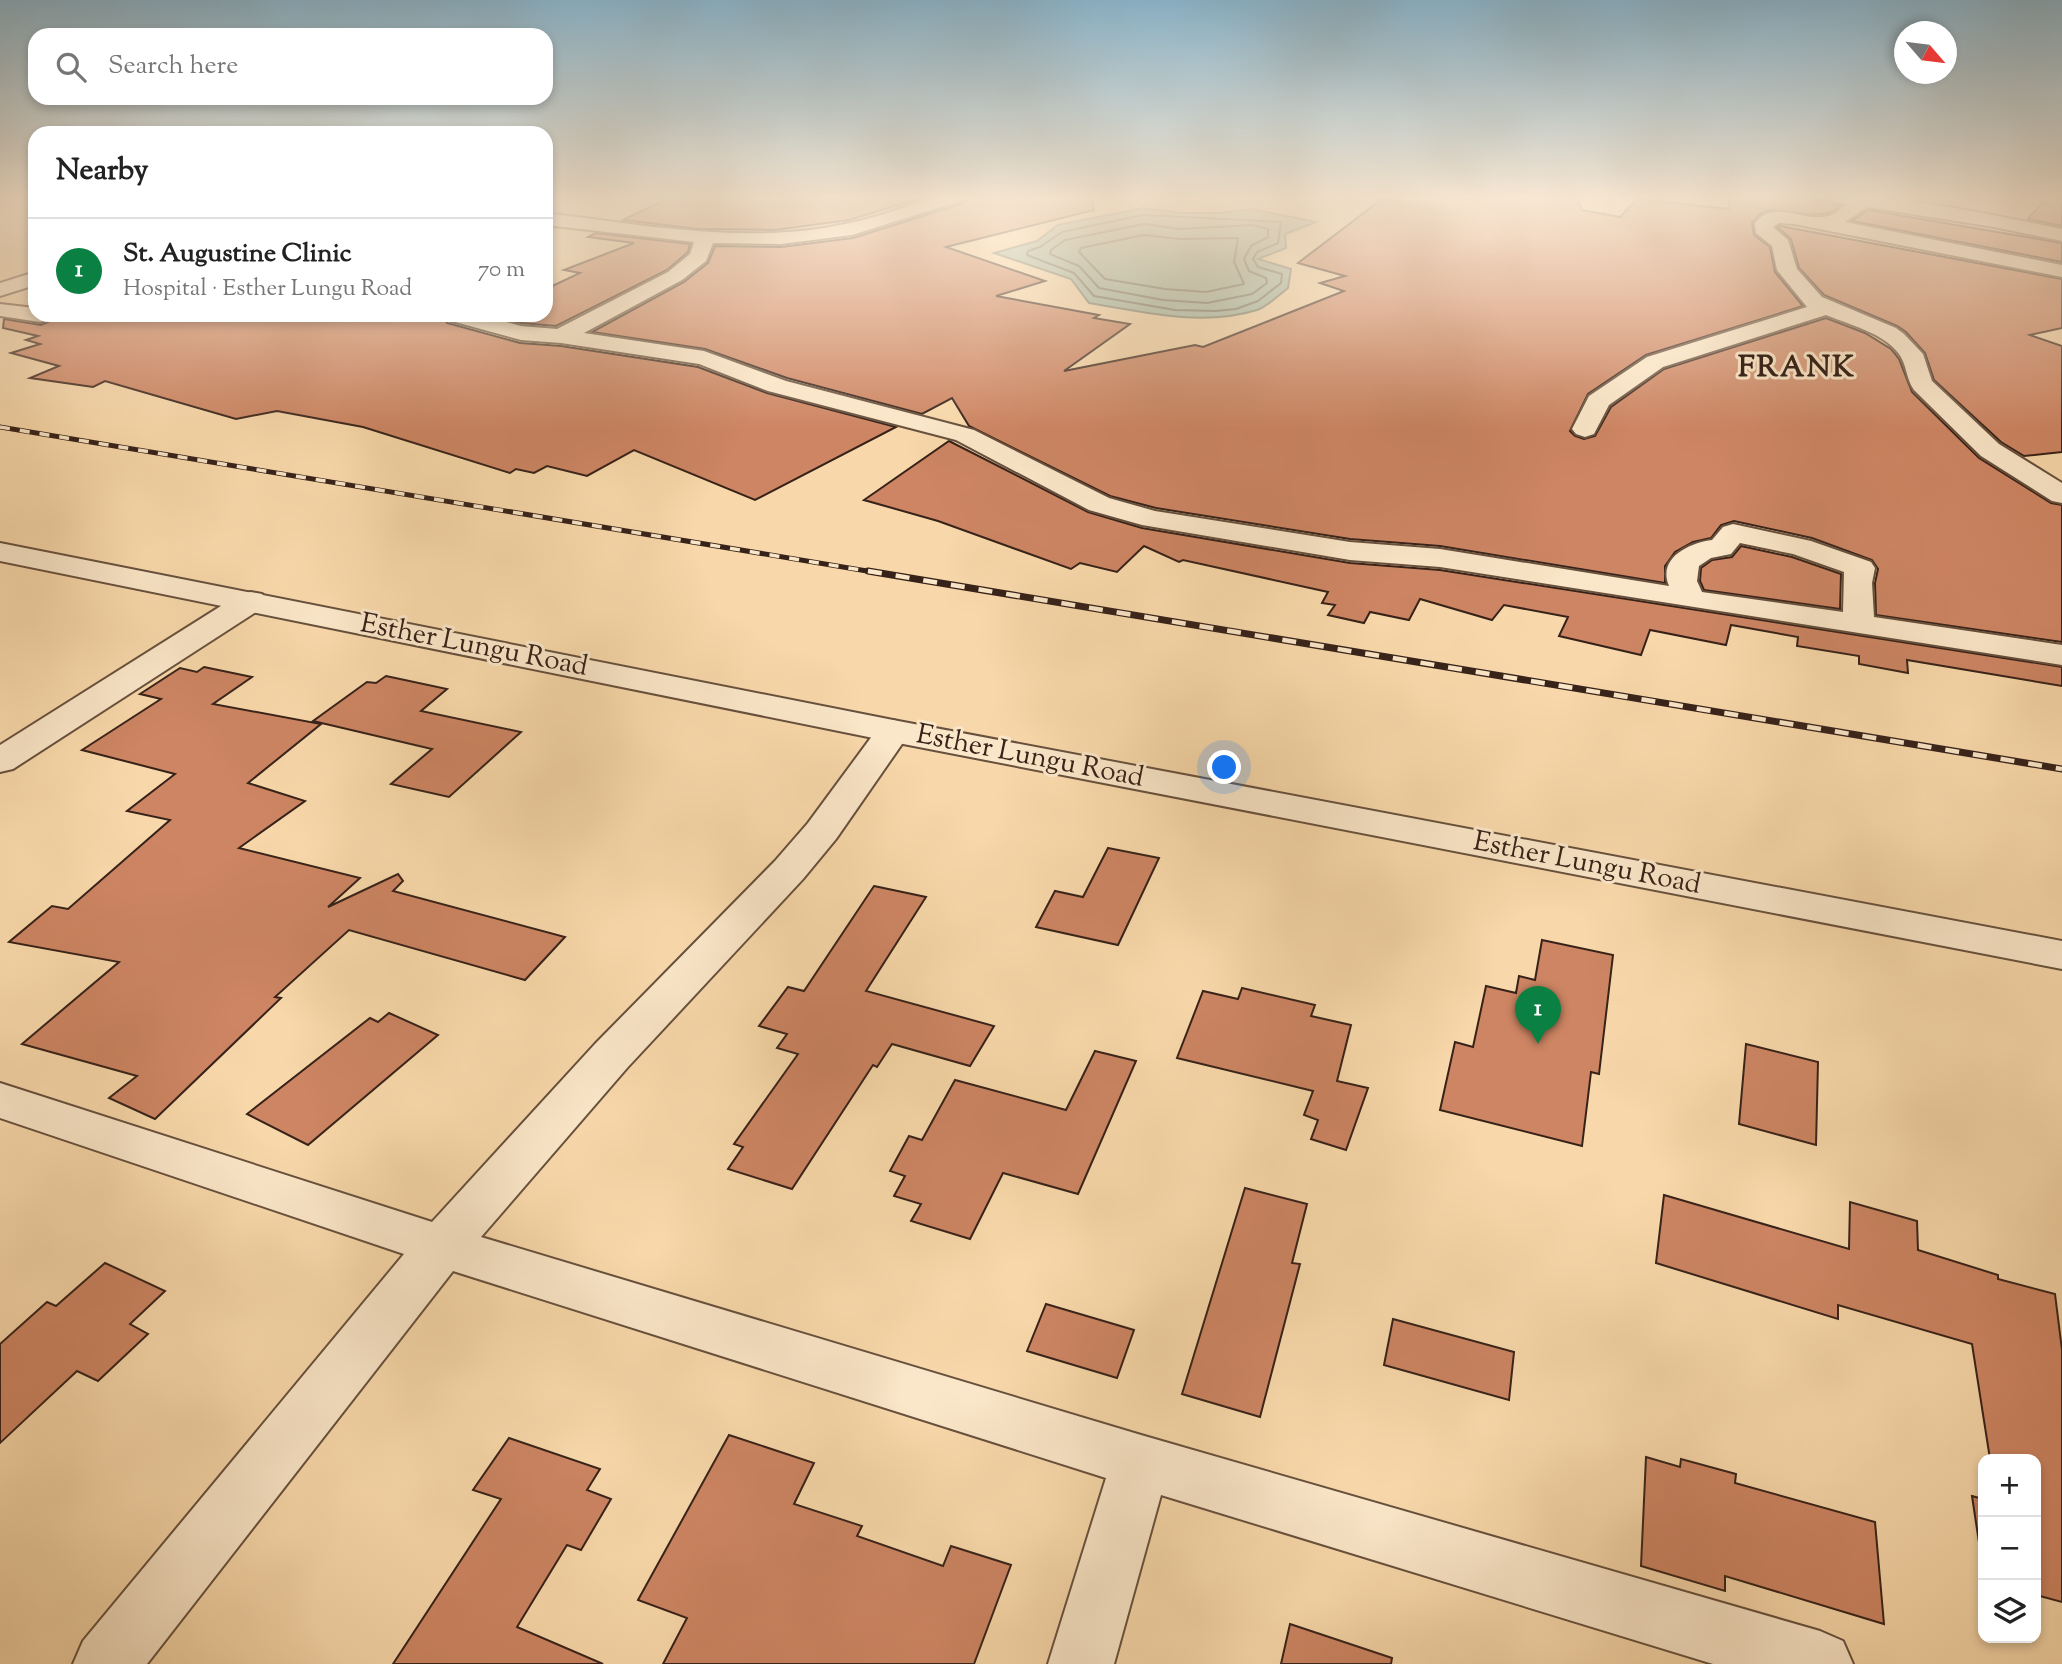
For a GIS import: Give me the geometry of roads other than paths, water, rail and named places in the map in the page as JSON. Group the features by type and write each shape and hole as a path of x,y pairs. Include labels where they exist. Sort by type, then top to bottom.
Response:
{"street":[{"path":"561,336 678,274"},
{"path":"1790,274 1814,302 1862,321 1898,340 1911,353 1916,365 1916,375 1923,385 1990,450 2062,495"},
{"path":"0,290 28,280"},
{"path":"1585,429 1598,401 1655,362 1826,308"},
{"path":"0,310 28,314"},
{"path":"481,322 541,336 561,336 704,358 777,386 964,435 1099,504 1152,519 1350,551 1440,558 1690,599 2062,654"},
{"path":"1690,599 1682,581 1684,562 1703,550 1721,548 1733,533 1801,547 1860,568 1857,583 1859,625"},
{"name":"Esther Lungu Road","path":"0,552 893,731 2062,955"},
{"path":"0,761 251,601"},
{"path":"106,1664 442,1246 611,1056 789,870 822,831 893,731"},
{"path":"0,1100 442,1246 1141,1462 1820,1664"},
{"path":"1081,1664 1141,1462"}],"water":[{"path":"1055,274 1290,274 1288,288 1257,310 1236,315 1194,318 1089,303 1071,279"}],"railway":[{"path":"0,427 879,573"},
{"path":"868,571 2062,769"}],"place":[{"name":"St. Augustine Clinic","path":"1538,1044"}],"district":[{"name":"FRANK","path":"1797,368"}]}
